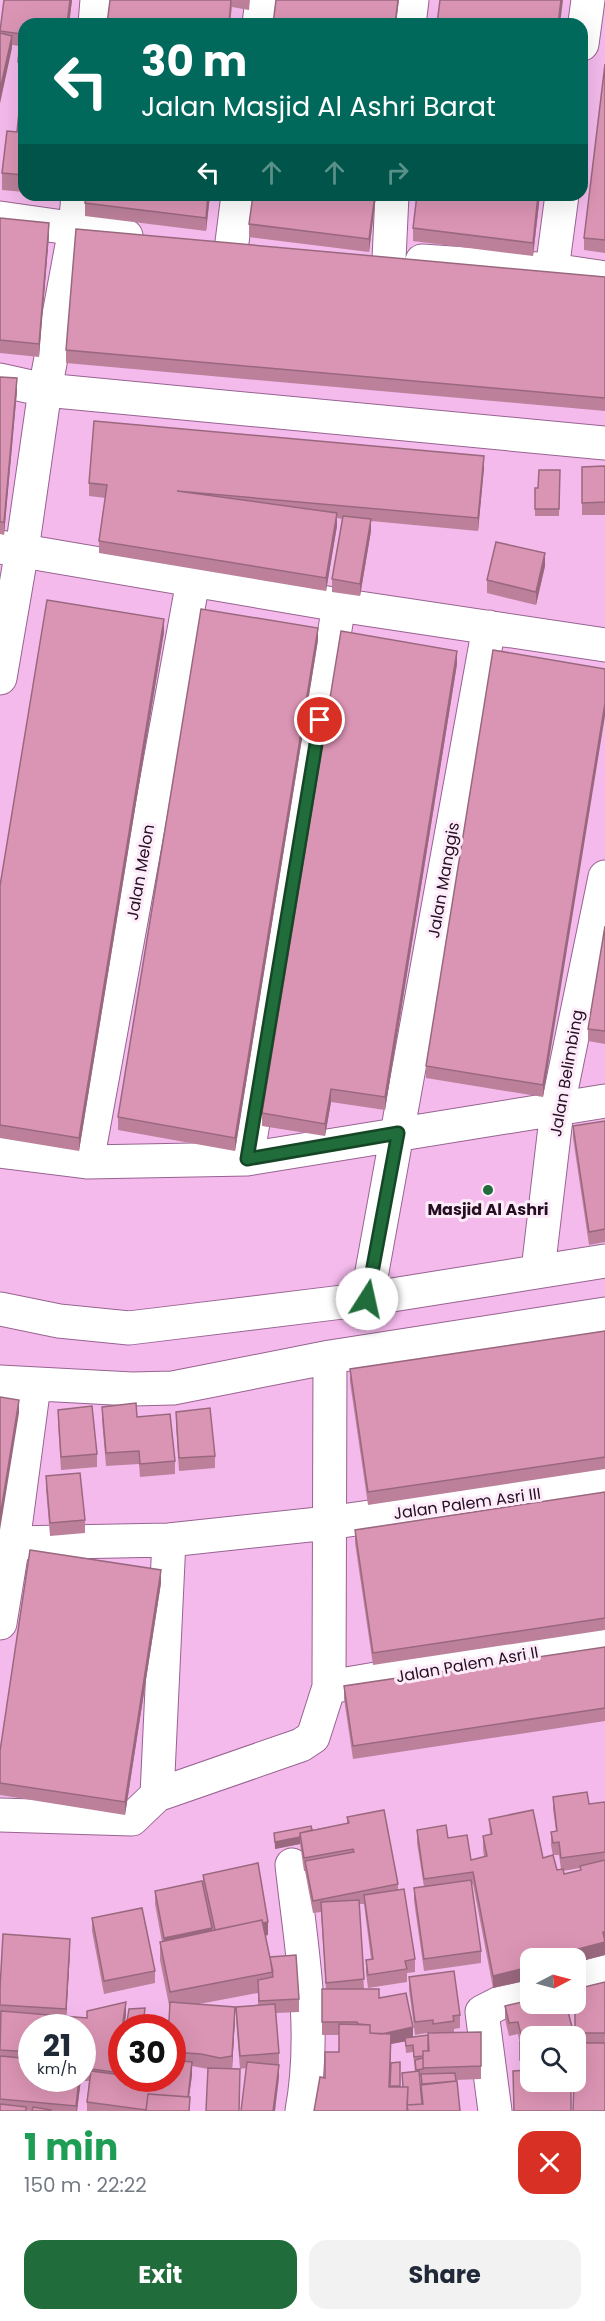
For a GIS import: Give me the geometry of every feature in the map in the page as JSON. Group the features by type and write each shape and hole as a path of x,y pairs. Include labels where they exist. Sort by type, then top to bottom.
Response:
{"street":[{"path":"95,18 97,0"},
{"path":"260,18 262,0"},
{"path":"410,18 412,0"},
{"path":"586,18 588,0"},
{"path":"0,678 11,549 45,390 75,229 77,201"},
{"path":"231,250 237,201"},
{"path":"389,259 392,201"},
{"path":"552,270 561,201"},
{"path":"0,218 153,239"},
{"path":"198,245 265,252"},
{"path":"355,257 552,270 605,278"},
{"path":"0,380 45,390 605,443"},
{"path":"11,549 339,605 605,645"},
{"name":"Jalan Melon","path":"87,1162 193,581"},
{"path":"247,1159 339,605"},
{"name":"Jalan Manggis","path":"367,1299 489,627"},
{"name":"Jalan Belimbing","path":"538,1270 557,1110 605,877"},
{"path":"0,1151 87,1162 247,1159 605,1101"},
{"path":"0,1309 59,1321 129,1328 367,1299 605,1261"},
{"path":"0,1382 132,1389 173,1388 330,1357 605,1314"},
{"path":"0,1815 132,1819 157,1795 301,1745 313,1737 329,1688 330,1357"},
{"path":"0,1623 14,1543 34,1385"},
{"name":"Jalan Palem Asri III","path":"14,1543 169,1540 328,1524 605,1483"},
{"path":"157,1795 169,1540"},
{"name":"Jalan Palem Asri II","path":"329,1688 605,1640"},
{"path":"292,1865 310,2020 308,2066 302,2111"},
{"path":"586,1974 605,1969"},
{"path":"495,2111 482,2012 520,1993"}],"building":[{"path":"4,0 70,0 68,18 18,18 18,34 0,31"},
{"path":"110,0 231,0 230,18 108,18"},
{"path":"276,0 398,0 396,18 274,18"},
{"path":"440,0 561,0 559,18 438,18"},
{"path":"0,33 12,36 0,90"},
{"path":"605,64 605,240 584,238"},
{"path":"18,122 18,174 2,173 7,131 17,132"},
{"path":"85,201 207,201 206,218 85,203"},
{"path":"252,201 374,201 369,239 249,224"},
{"path":"416,201 537,201 533,243 413,228"},
{"path":"0,218 49,223 39,344 0,340"},
{"path":"76,229 605,277 605,398 66,350"},
{"path":"0,377 17,378 4,522 0,522"},
{"path":"94,421 484,456 478,518 177,491 337,513 326,578 99,541 107,485 89,483"},
{"path":"605,466 605,502 582,503 582,467"},
{"path":"539,470 560,470 559,509 535,509 535,488 538,488"},
{"path":"343,516 371,519 360,584 332,579"},
{"path":"496,542 545,553 536,592 487,580"},
{"path":"47,600 164,619 79,1138 0,1125 0,886"},
{"path":"201,609 318,628 235,1138 118,1117"},
{"path":"341,631 457,651 385,1097 331,1089 325,1124 262,1113"},
{"path":"493,650 605,669 605,703 543,1085 426,1066"},
{"path":"605,926 605,1031 588,1029"},
{"path":"605,1121 605,1229 589,1232 573,1126"},
{"path":"605,1331 605,1457 368,1492 350,1369"},
{"path":"0,1397 19,1400 0,1517"},
{"path":"136,1403 137,1417 170,1414 175,1461 140,1464 139,1451 106,1453 102,1407"},
{"path":"92,1406 97,1454 61,1457 58,1410"},
{"path":"210,1408 215,1456 179,1458 176,1412"},
{"path":"80,1473 85,1520 50,1523 46,1476"},
{"path":"605,1492 605,1618 373,1653 355,1530"},
{"path":"30,1550 161,1570 125,1802 0,1783 0,1751"},
{"path":"605,1647 605,1708 353,1746 344,1686"},
{"path":"587,1792 589,1804 605,1802 605,1852 561,1858 559,1842 553,1843 551,1832 557,1831 553,1797"},
{"path":"384,1810 398,1884 313,1901 305,1861 354,1852 353,1849 304,1858 300,1833 349,1823 347,1817"},
{"path":"533,1810 543,1858 553,1855 557,1870 563,1869 564,1874 581,1870 580,1866 605,1860 605,1932 603,1932 605,1942 582,1948 520,1948 520,1969 493,1976 473,1872 424,1879 417,1830 446,1825 448,1838 467,1835 471,1860 487,1856 483,1836 492,1834 489,1819"},
{"path":"311,1826 312,1830 300,1833 300,1837 275,1842 274,1833"},
{"path":"258,1863 268,1922 263,1923 262,1920 215,1930 203,1875"},
{"path":"471,1880 481,1951 424,1959 414,1888"},
{"path":"202,1881 212,1928 164,1938 155,1891"},
{"path":"404,1889 415,1959 405,1961 407,1969 368,1975 366,1960 373,1959 364,1895"},
{"path":"359,1900 364,1979 326,1983 321,1902"},
{"path":"142,1908 155,1971 104,1981 92,1918"},
{"path":"262,1920 273,1972 170,1992 160,1942"},
{"path":"3,1934 70,1939 66,2009 0,2005"},
{"path":"296,1955 299,1999 259,2001 258,1980 273,1977 270,1957"},
{"path":"454,1971 460,2015 453,2016 454,2021 433,2024 433,2020 415,2022 409,1977"},
{"path":"605,1982 605,2033 586,2033 586,2026 575,2026 575,2014 586,2014 586,1987"},
{"path":"322,1989 379,1989 379,1998 406,1993 413,2027 382,2034 370,2033 370,2025 357,2022 322,2022"},
{"path":"126,2002 124,2014 108,2014 108,2071 96,2070 96,2014 87,2014 87,2011"},
{"path":"170,2002 235,2007 232,2056 220,2058 186,2053 186,2014 169,2014"},
{"path":"520,2003 520,2014 569,2014 572,2026 520,2026 520,2030 518,2022 509,2023 505,2006"},
{"path":"275,2004 279,2053 240,2056 236,2007"},
{"path":"145,2008 144,2014 128,2014 129,2009"},
{"path":"1,2011 38,2014 18,2014 18,2051 0,2050"},
{"path":"339,2024 370,2025 370,2033 391,2034 389,2087 408,2087 407,2111 314,2111 320,2077 325,2078 325,2052 339,2052"},
{"path":"481,2032 481,2066 423,2068 423,2051 429,2051 428,2033"},
{"path":"428,2035 428,2051 423,2051 423,2056 414,2057 413,2045 406,2046 405,2038"},
{"path":"586,2043 605,2043 605,2111 573,2111 574,2092 586,2092"},
{"path":"0,2056 18,2058 18,2092 78,2092 76,2106 0,2099"},
{"path":"423,2058 423,2069 416,2070 415,2060"},
{"path":"186,2061 192,2062 188,2097 148,2094 146,2110 87,2102 88,2092 96,2092 96,2072 108,2073 108,2092 186,2092"},
{"path":"247,2062 279,2065 273,2111 241,2111"},
{"path":"400,2062 400,2086 390,2086 391,2063"},
{"path":"208,2068 240,2069 239,2111 206,2111"},
{"path":"419,2071 422,2104 407,2105 408,2087 403,2087 402,2073"},
{"path":"513,2071 520,2071 520,2092 571,2092 571,2111 514,2111"},
{"path":"455,2073 456,2081 422,2084 421,2074"},
{"path":"457,2081 460,2111 408,2111 407,2105 423,2104 421,2085"},
{"path":"148,2094 190,2097 189,2111 146,2111"},
{"path":"0,2104 26,2107 26,2111 0,2111"},
{"path":"33,2107 51,2110 32,2111"}],"place":[{"name":"Masjid Al Ashri","path":"488,1190"}],"route":[{"path":"320,720 247,1159 398,1133 367,1299"}]}
